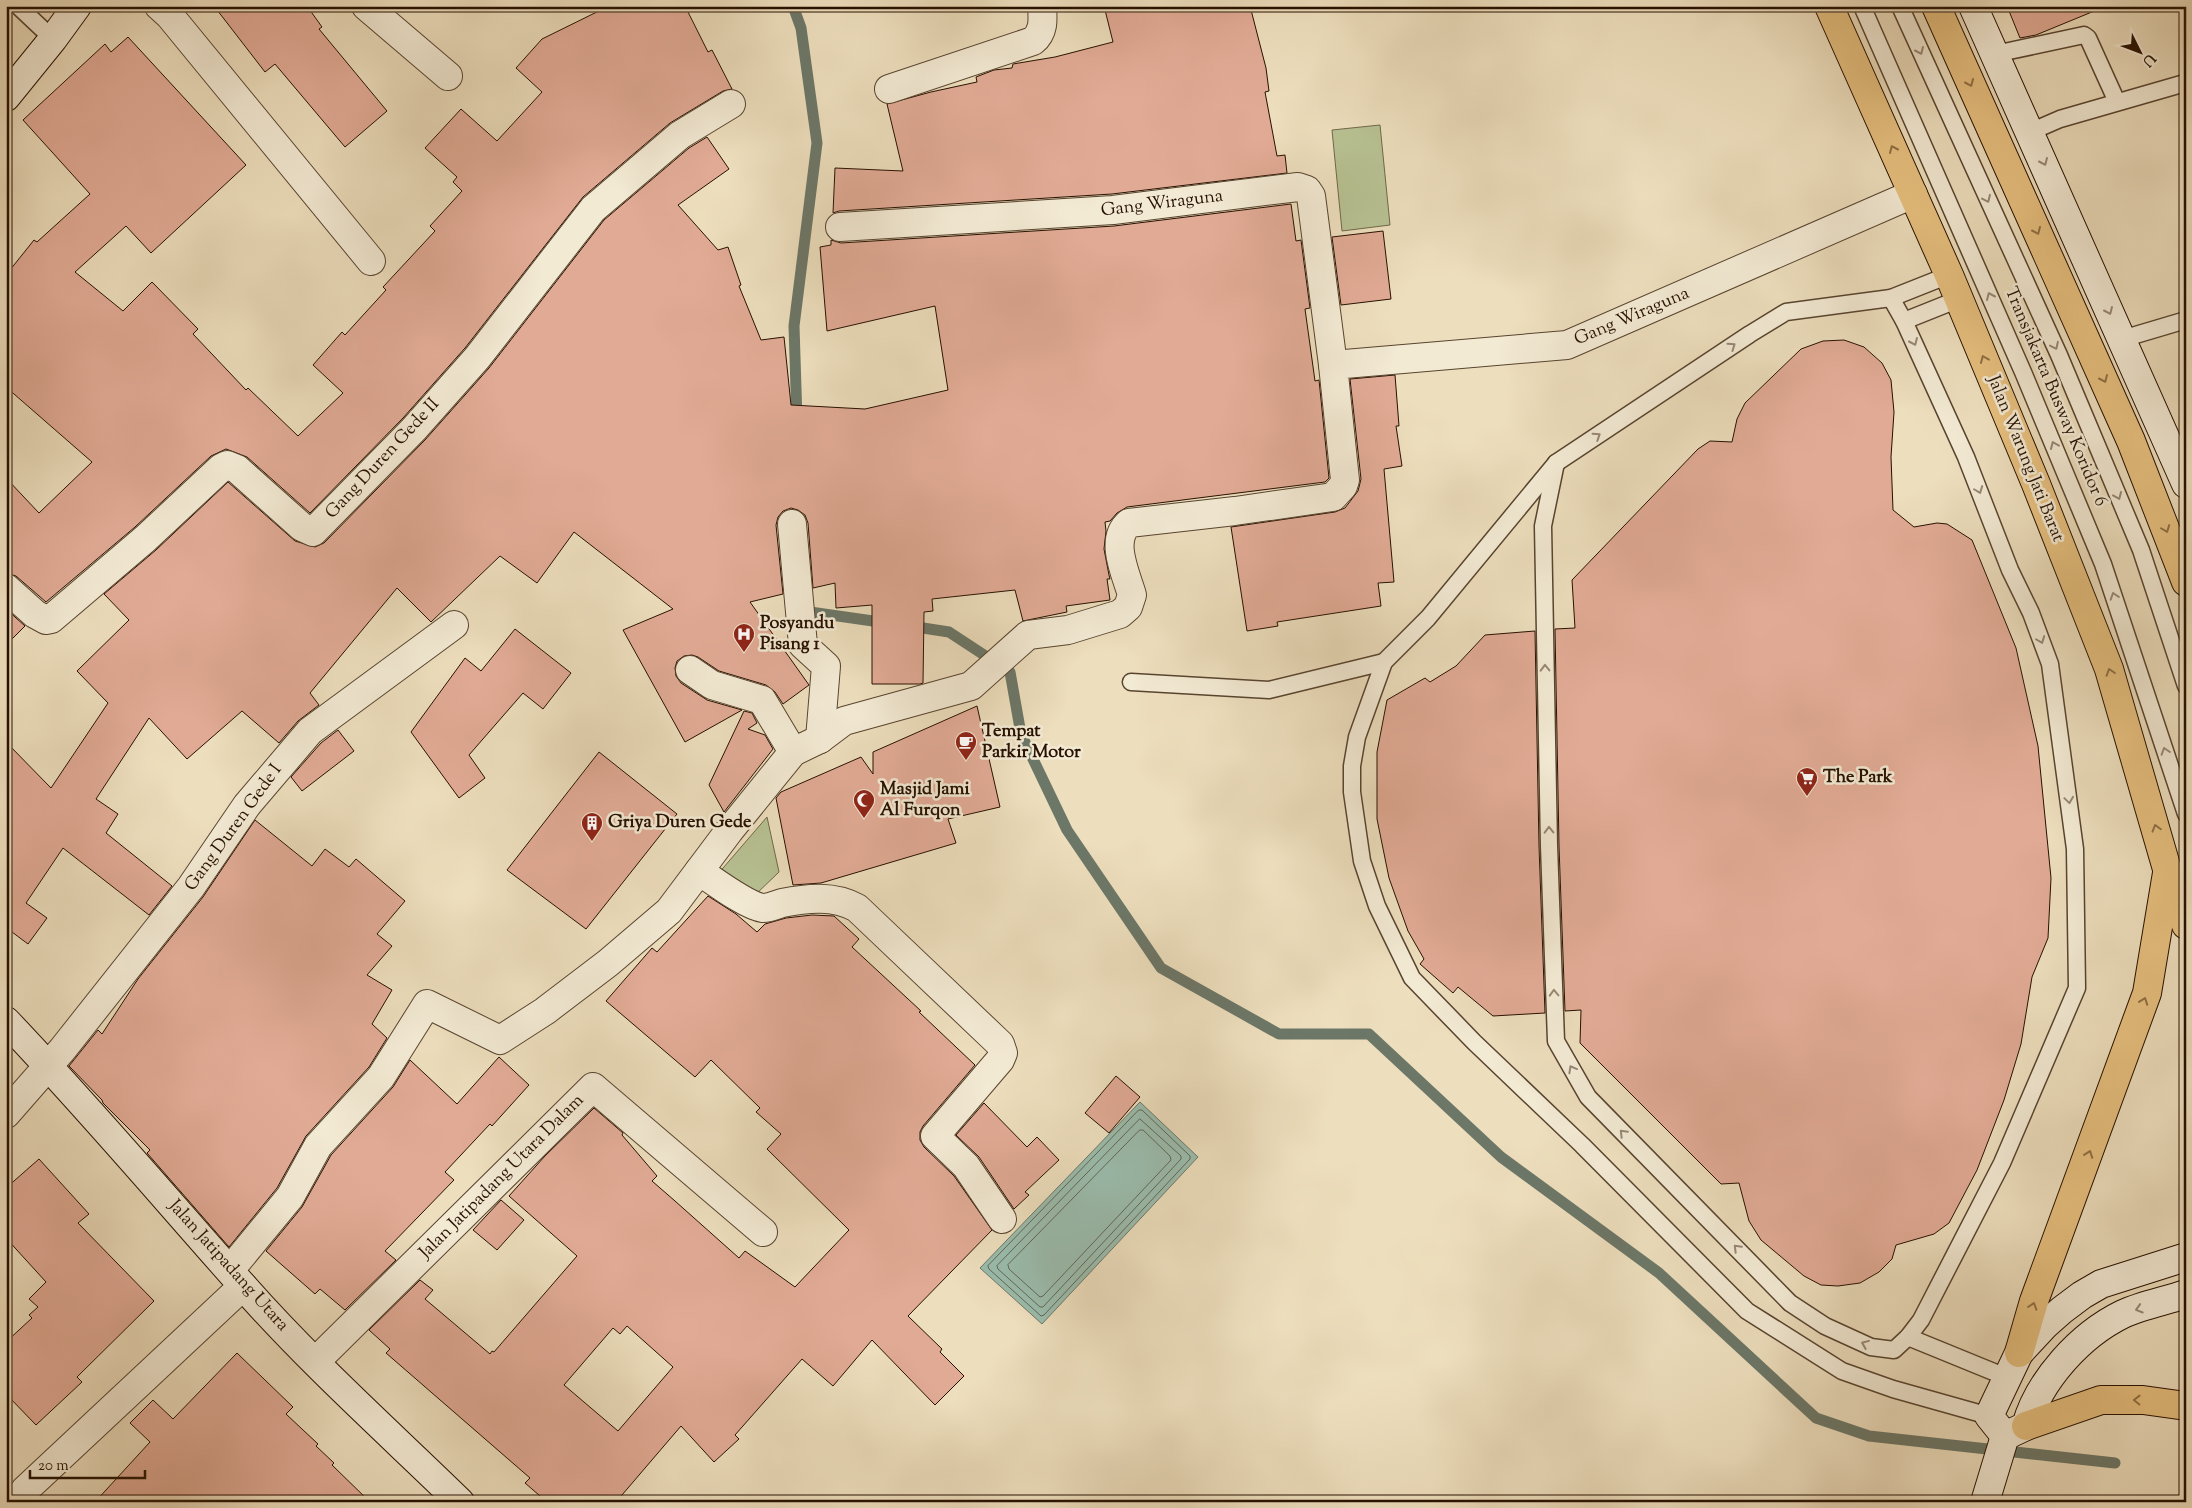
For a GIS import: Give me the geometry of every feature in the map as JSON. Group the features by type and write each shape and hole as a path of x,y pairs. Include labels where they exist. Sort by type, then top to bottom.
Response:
{"main road":[{"name":"Jalan Warung Jati Barat","path":"1829,6 1954,287 2110,669 2167,869 2186,925"},
{"path":"1936,6 2132,441 2186,582"},
{"path":"2018,1353 2034,1301 2147,993 2167,869"},
{"path":"2007,1426 2102,1400 2143,1400 2186,1406"}],"street":[{"path":"6,97 53,40 77,6"},
{"path":"159,6 170,16 371,261"},
{"path":"366,6 448,76"},
{"path":"889,89 1033,41 1038,36 1042,25 1042,6"},
{"path":"1972,6 2186,484"},
{"name":"Gang Duren Gede II","path":"6,588 35,614 46,620 50,619 145,539 221,468 227,465 237,469 302,527 310,532 315,530 414,429 477,358 593,208 680,135 731,104"},
{"name":"Gang Wiraguna","path":"820,739 844,721 971,686 1028,635 1068,630 1122,613 1128,607 1132,596 1120,552 1120,536 1129,523 1330,499 1340,491 1345,480 1311,196 1307,190 1298,187 1114,210 840,227"},
{"name":"Gang Wiraguna","path":"1332,365 1567,345 1912,194"},
{"path":"17,1502 24,1490 236,1278 290,1197 318,1146 381,1077 427,1004 500,1040 545,1011 669,911 793,752 820,739 826,666 803,645 792,524"},
{"name":"Gang Duren Gede I","path":"6,1114 49,1066 191,887 247,805 292,750 318,725 454,625"},
{"path":"690,670 712,685 762,700 793,752"},
{"path":"699,871 750,904 762,907 822,898 842,900 857,908 1000,1044 1003,1053 1000,1060 935,1136 966,1166 1002,1219"},
{"name":"Jalan Jatipadang Utara","path":"6,1021 49,1066 236,1278 316,1361 460,1502"},
{"name":"Jalan Jatipadang Utara Dalam","path":"316,1361 593,1087 763,1232"},
{"path":"1985,1502 2007,1426 2006,1377 2018,1353 2045,1325 2082,1295 2101,1284 2186,1257"},
{"path":"2007,1426 2040,1394 2059,1367 2077,1347 2102,1325 2124,1313 2186,1294"}],"lane":[{"path":"18,6 53,40"},
{"name":"Transjakarta Busway Koridor 6","path":"1862,6 2024,372 2103,564 2186,814"},
{"name":"Transjakarta Busway Koridor 6","path":"1900,6 2082,408 2141,550 2186,686"},
{"path":"1995,54 2084,35 2088,38 2116,102"},
{"path":"2030,132 2060,119 2185,83"},
{"path":"1954,287 1891,298 1786,312 1556,463 1428,618 1384,662 1357,737 1352,766 1352,792 1362,861 1378,906 1412,978 1474,1042 1582,1145 1747,1311 1842,1371 2007,1426"},
{"path":"1904,321 1954,287"},
{"path":"1556,463 1542,526 1549,846 1556,1041 1588,1097 1790,1303 1825,1326 1871,1347 1894,1350 1908,1337 1921,1320 2002,1163 2077,988 2076,849 2050,664 2031,613 2010,570 1966,457 1904,321 1891,298"},
{"path":"2122,340 2186,320"},
{"path":"1131,682 1269,690 1384,662"},
{"path":"1908,1337 2006,1377"}],"green space":[{"path":"1380,125 1390,225 1342,231 1332,130"},
{"path":"767,817 779,872 752,898 717,875"}],"water":[{"path":"1140,1102 1198,1157 1042,1324 980,1268"}],"building":[{"path":"214,6 307,6 322,27 319,29 387,111 345,147 275,64 265,72"},
{"path":"609,6 685,6 708,52 712,50 732,89 723,91 670,123 583,197 465,348 403,418 310,513 247,457 226,449 211,456 135,527 46,602 16,576 6,573 6,478 39,513 92,462 6,387 6,275 34,240 37,242 90,194 23,120 105,44 111,52 128,37 246,165 151,253 126,226 75,272 123,311 152,282 198,329 193,334 246,390 248,388 298,436 343,393 313,365 342,332 345,335 386,290 383,287 435,231 430,226 462,191 453,182 457,177 425,148 461,109 497,141 542,92 516,68 542,39"},
{"path":"1104,6 1250,6 1266,68 1269,91 1265,92 1277,156 1285,155 1287,173 1112,194 839,211 833,213 835,168 903,171 887,104 977,82 976,77 994,70 1012,68 1013,64 1055,57 1113,42"},
{"path":"2007,6 2104,7 2036,35 2020,38"},
{"path":"707,137 729,169 678,205 718,250 728,247 741,285 739,286 761,340 784,337 791,405 865,409 948,390 935,306 827,331 820,247 831,245 831,240 841,243 1114,226 1291,204 1296,241 1301,240 1310,308 1305,309 1315,381 1319,380 1329,478 1325,482 1127,507 1117,513 1110,521 1105,522 1104,549 1110,579 1107,579 1110,600 1066,606 1067,612 1023,621 1015,590 932,599 933,611 924,612 923,683 920,684 872,684 872,605 836,608 835,583 813,588 808,523 805,515 791,508 783,511 778,517 776,525 783,594 750,602 809,685 783,704 775,692 766,685 719,671 698,657 692,655 684,656 677,661 675,668 676,676 681,683 707,700 742,710 685,742 623,630 673,609 574,532 537,583 500,556 431,622 397,588 310,693 319,705 298,721 279,743 242,711 187,759 149,718 96,799 118,814 106,833 172,886 149,915 63,848 26,903 47,918 28,944 8,929 6,932 6,742 51,788 108,703 77,671 129,620 104,594 156,550 228,482 295,541 315,547 324,543 425,440 489,368 604,220 689,148"},
{"path":"1383,231 1391,299 1341,305 1332,237"},
{"name":"The Park","path":"1844,340 1864,347 1882,363 1891,380 1894,412 1891,457 1893,510 1914,527 1937,523 1947,524 1972,540 2016,648 2038,746 2051,878 2048,938 2032,977 2021,1044 2004,1100 1977,1170 1949,1223 1934,1234 1896,1245 1892,1259 1879,1272 1860,1283 1838,1286 1821,1285 1804,1276 1761,1240 1749,1221 1739,1183 1721,1184 1580,1043 1581,1010 1565,1011 1559,846 1555,629 1575,628 1572,580 1698,449 1710,441 1732,442 1737,419 1745,403 1801,349 1823,341"},
{"path":"1395,375 1399,426 1396,426 1402,466 1384,469 1394,582 1378,583 1381,606 1277,622 1278,626 1247,631 1231,527 1335,512 1345,508 1358,491 1361,479 1350,379"},
{"path":"6,609 25,626 6,645"},
{"path":"515,629 571,673 543,709 523,693 469,755 485,778 459,798 411,732 465,658 481,671"},
{"path":"1535,631 1539,846 1545,1013 1493,1016 1458,987 1453,993 1420,964 1424,959 1408,931 1389,878 1377,819 1377,752 1387,700 1425,678 1430,682 1456,666 1485,635"},
{"name":"Masjid Jami Al Furqon","path":"977,706 1000,807 948,819 956,843 821,883 793,885 776,798 781,792 861,757 873,774 873,752"},
{"path":"744,711 752,713 757,723 748,729 765,735 773,749 724,812 709,785"},
{"path":"338,730 354,751 302,791 291,777 321,743"},
{"name":"Griya Duren Gede","path":"599,752 677,814 586,929 507,870"},
{"path":"255,820 312,866 325,849 349,867 356,859 405,901 377,934 392,946 367,975 392,990 372,1024 387,1038 369,1067 306,1136 277,1188 229,1247 147,1153 150,1150 69,1066 98,1030 102,1034 138,979 203,897"},
{"path":"708,896 736,914 757,932 765,924 786,918 812,915 834,916 859,939 852,947 921,1011 919,1012 975,1065 923,1126 920,1132 920,1140 924,1147 954,1176 992,1230 908,1316 942,1349 940,1352 964,1376 935,1405 872,1340 833,1386 802,1359 735,1435 739,1439 714,1462 681,1426 616,1502 547,1502 525,1483 530,1478 386,1353 390,1349 369,1330 420,1280 433,1290 425,1299 490,1354 492,1351 494,1352 577,1256 509,1196 545,1156 594,1108 623,1133 622,1135 657,1176 652,1181 739,1258 745,1251 795,1287 849,1230 767,1149 781,1134 756,1112 760,1108 711,1060 695,1077 606,1001 652,948 657,952","holes":["627,1326 673,1367 618,1431 564,1385 613,1328 620,1334"]},
{"path":"499,1057 529,1085 492,1126 490,1124 445,1172 454,1180 385,1251 396,1260 345,1310 320,1289 315,1294 266,1251 302,1207 331,1155 393,1087 410,1060 457,1104"},
{"path":"1116,1076 1140,1097 1109,1133 1085,1113"},
{"path":"984,1103 1027,1147 1037,1137 1059,1160 1025,1192 1029,1195 1014,1209 979,1157 956,1135"},
{"path":"39,1159 89,1214 78,1223 154,1301 77,1377 82,1382 36,1425 6,1394 6,1342 32,1318 29,1315 38,1307 29,1299 46,1282 6,1238 6,1188"},
{"path":"501,1200 524,1220 497,1250 473,1230"},
{"path":"237,1353 293,1407 286,1414 318,1444 316,1446 334,1463 332,1465 370,1502 95,1502 150,1442 130,1423 153,1400 173,1419"}],"waterway":[{"path":"793,6 801,28 817,143 794,326 797,420"},
{"path":"803,606 803,611 887,623"},
{"path":"910,626 949,632 1010,672 1021,734 1067,830 1161,968 1279,1034 1369,1034 1501,1157 1659,1273 1816,1418 1869,1436 2115,1463"}],"place":[{"name":"Posyandu Pisang 1","path":"744,653"},
{"name":"Tempat Parkir Motor","path":"966,761"},
{"name":"The Park","path":"1807,797"},
{"name":"Masjid Jami Al Furqon","path":"864,819"},
{"name":"Griya Duren Gede","path":"592,842"}]}
